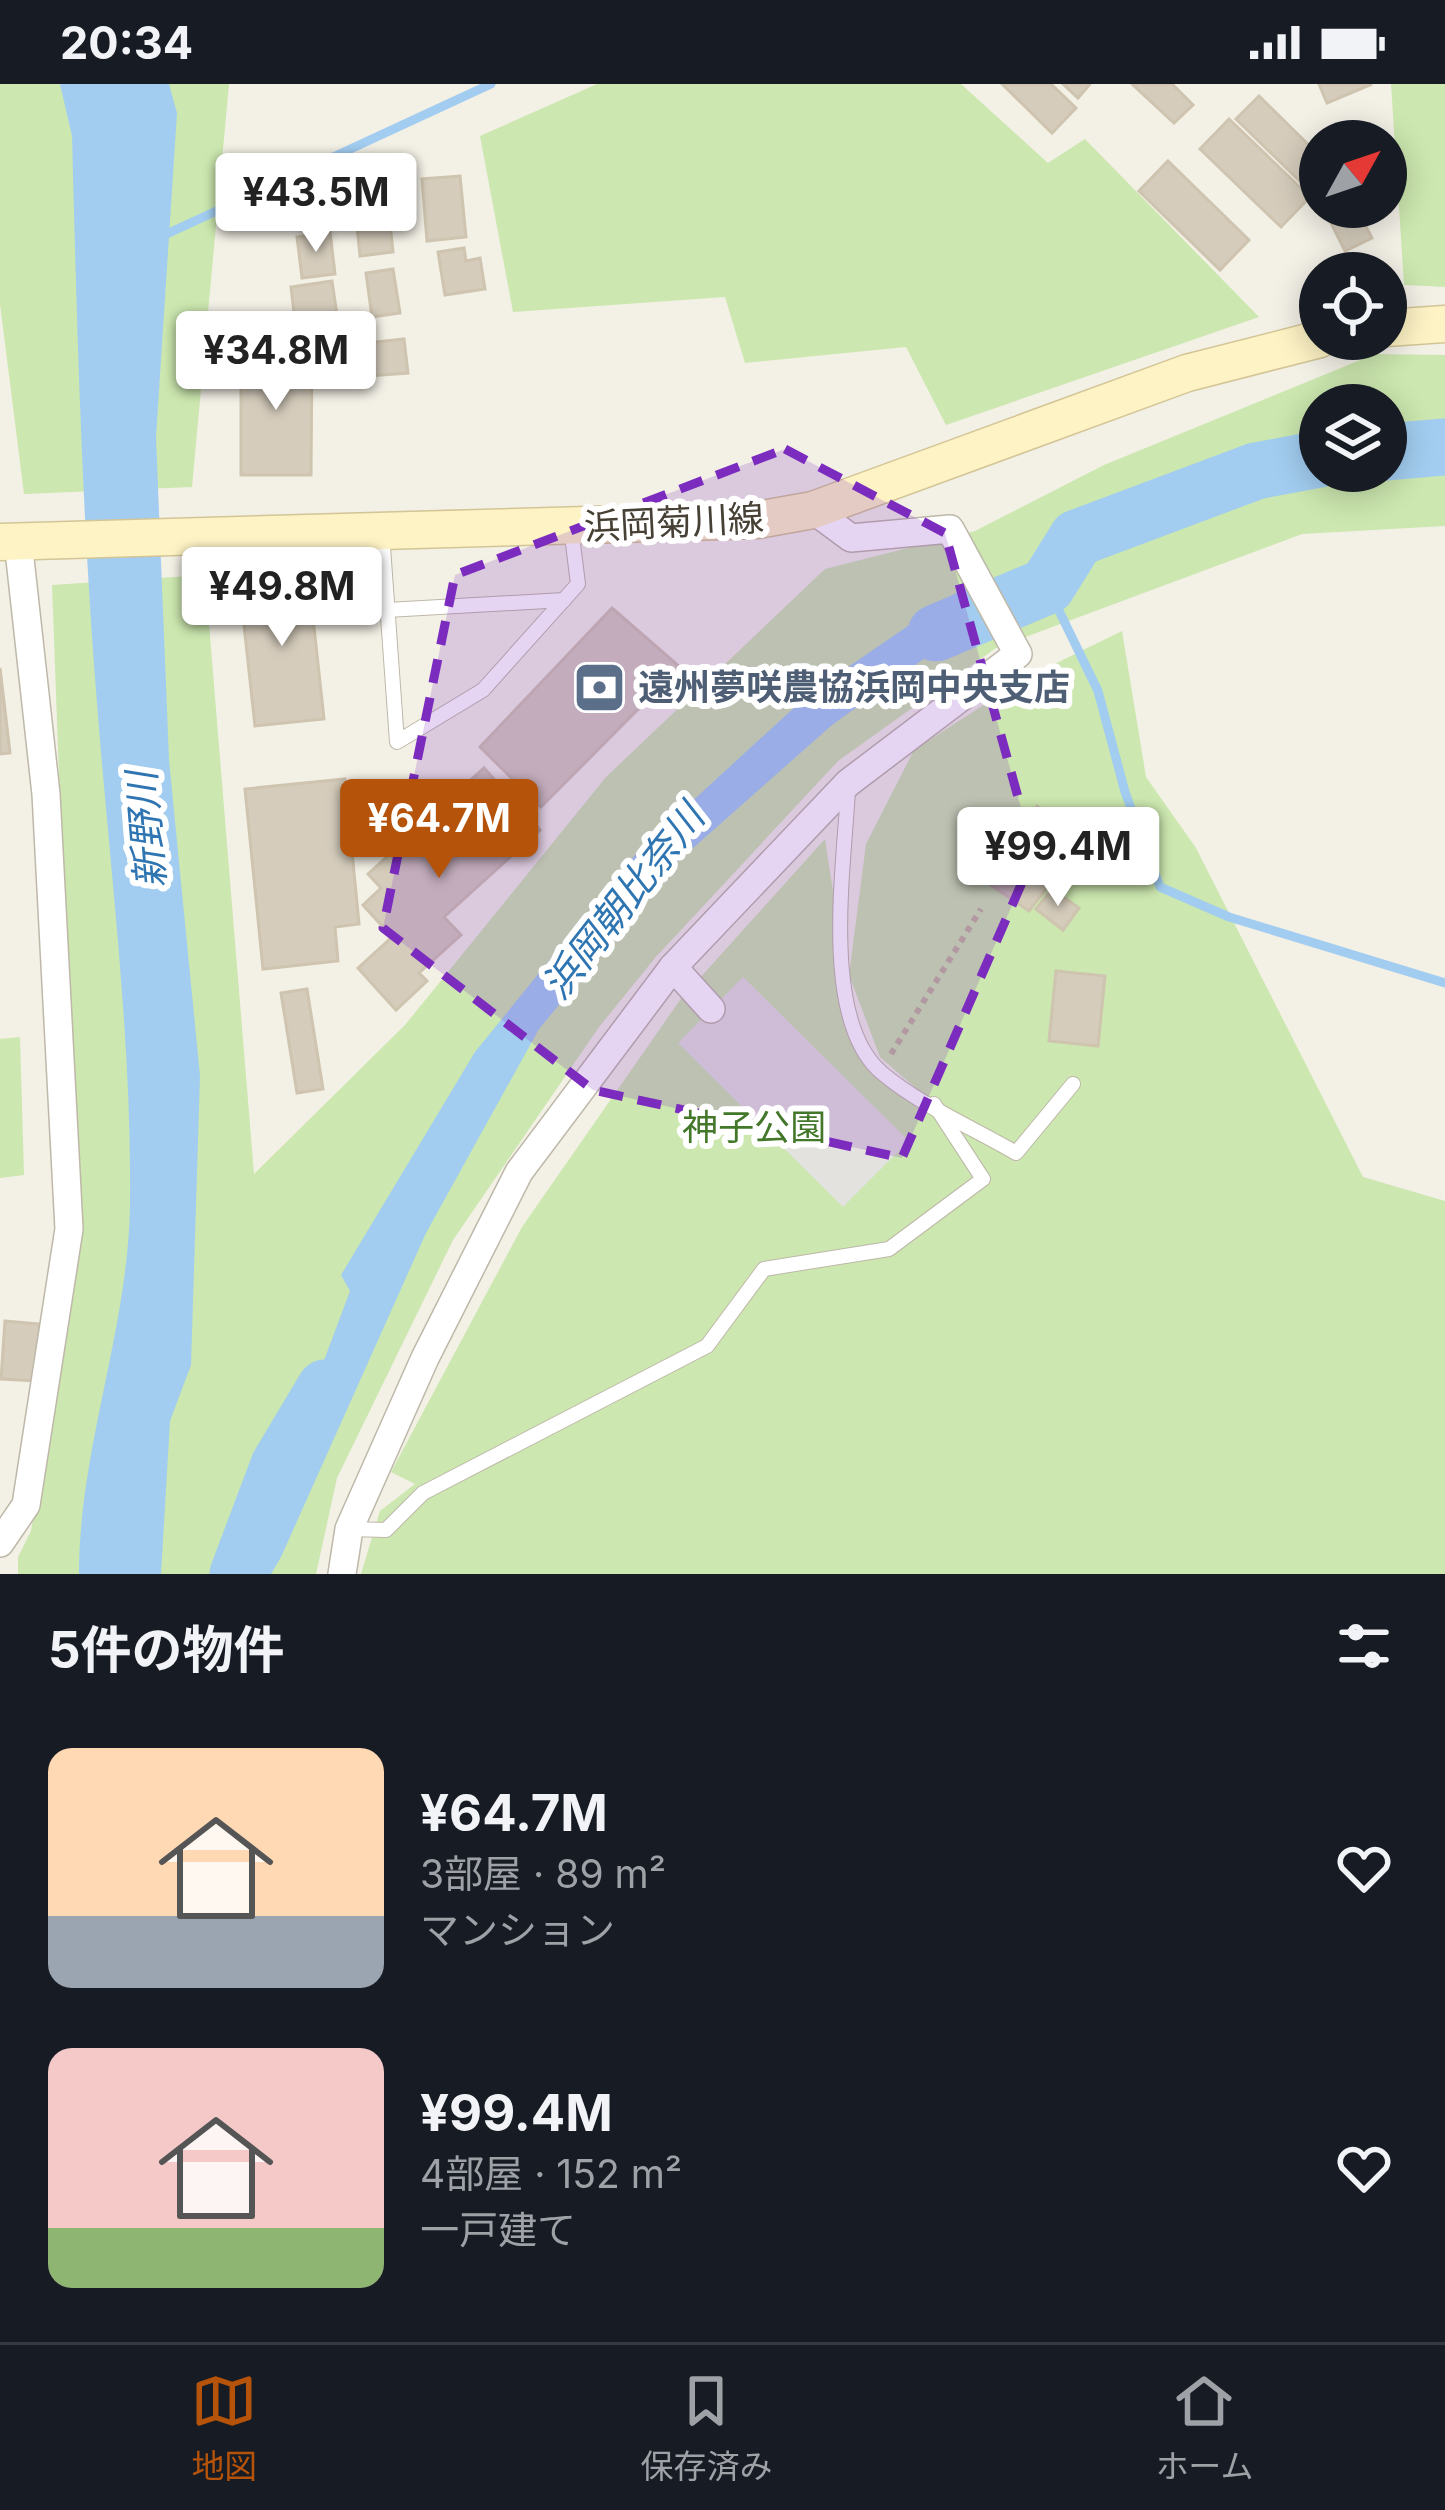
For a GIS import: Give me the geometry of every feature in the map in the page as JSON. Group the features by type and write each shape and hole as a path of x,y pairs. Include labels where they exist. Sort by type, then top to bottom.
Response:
{"main road":[{"path":"1407,327 1445,324"},
{"name":"浜岡菊川線","path":"17,541 691,525 813,510 1187,373 1299,344"}],"street":[{"path":"341,1574 349,1529 425,1358 519,1172 673,967 848,783 1018,654 950,529 851,538 813,510"},
{"path":"0,1543 26,1505 69,1229 46,794 17,541"},
{"path":"673,967 711,1009"}],"lane":[{"path":"382,533 397,742 483,690 578,584 571,528"},
{"path":"388,610 564,600"},
{"path":"848,783 840,963 855,1035 880,1072 1016,1154 1072,1084"},
{"path":"349,1529 386,1530 423,1493 707,1346 764,1269 889,1249 982,1179 934,1104"}],"path":[{"path":"880,1072 982,909"}],"highlighted area":[{"path":"785,449 945,533 1034,855 902,1158 593,1090 383,928 455,575"}],"green space":[{"path":"0,84 229,84 192,487 24,494 0,304"},
{"path":"597,84 961,84 1048,163 1085,139 1259,317 946,425 906,347 745,363 725,297 513,312 480,136"},
{"path":"1391,84 1445,84 1445,287 1407,285 1407,252 1402,252 1400,228 1407,228 1407,120 1393,120"},
{"path":"1445,355 1445,526 1302,534 996,648 838,761 655,958 599,1027 453,1240 337,1478 316,1574 18,1574 18,1557 31,1531 54,1374 74,1183 52,585 205,575 254,1174 405,1025 606,777 825,569 975,531 1104,465 1299,385 1299,492 1407,492 1407,384 1302,384 1360,360"},
{"name":"神子公園","path":"1122,631 1146,777 1196,848 1363,1177 1445,1201 1445,1574 361,1574 380,1511 415,1484 391,1472 522,1227 680,1000 825,839 855,1035 880,1072 926,1097 880,1057 849,975 866,844 914,750 1024,679"},
{"path":"20,1037 24,1175 0,1178 0,1039"}],"shaded area":[{"path":"743,977 909,1141 843,1207 678,1043"}],"water":[{"name":"新野川","path":"60,84 169,84 177,113 156,437 169,760 200,1076 191,1365 170,1421 161,1574 79,1574 87,1481 127,1252 130,1145 88,571 72,136"},
{"path":"966,586 982,617 832,725 675,864 539,1029 426,1233 281,1557 271,1574 244,1574 350,1291 341,1275 475,1052 639,850 809,694"}],"building":[{"path":"1002,84 1051,84 1076,108 1052,133"},
{"path":"1063,84 1090,84 1078,98"},
{"path":"1132,84 1172,84 1193,105 1174,123"},
{"path":"1319,84 1372,84 1327,103"},
{"path":"1259,96 1299,135 1299,180 1236,119"},
{"path":"1229,119 1299,186 1299,208 1281,227 1200,149"},
{"path":"1168,161 1249,240 1220,270 1139,191"},
{"path":"460,176 466,237 427,241 422,179"},
{"path":"388,204 393,252 360,256 355,207"},
{"path":"1334,228 1367,228 1372,238 1345,251"},
{"path":"330,232 335,274 302,278 297,237"},
{"path":"464,248 466,261 480,258 485,289 445,295 438,252"},
{"path":"393,269 400,313 372,317 366,273"},
{"path":"332,281 337,315 295,321 291,287"},
{"path":"404,339 408,373 369,376 366,343"},
{"path":"241,352 312,352 311,475 241,475"},
{"path":"308,572 324,719 255,726 239,579"},
{"path":"612,608 680,667 541,807 480,747"},
{"path":"0,668 10,753 0,754"},
{"path":"484,768 540,830 444,917 461,935 419,973 427,981 396,1010 358,968 392,937 363,905 381,888 368,874"},
{"path":"345,779 359,924 335,927 338,961 263,969 245,789"},
{"path":"1037,806 1067,831 1053,852 1044,847 1034,860 1056,876 1029,911 973,873 1000,837 1017,850 1027,838 1018,833"},
{"path":"1052,889 1079,908 1063,930 1036,909"},
{"path":"1056,971 1105,976 1098,1046 1049,1041"},
{"path":"307,989 323,1089 297,1093 281,993"},
{"path":"5,1321 40,1324 36,1381 1,1379"}],"waterway":[{"path":"158,238 491,84"},
{"name":"浜岡朝比奈川","path":"1407,450 1445,447"},
{"name":"浜岡朝比奈川","path":"936,633 1047,586 1077,538 1256,471 1299,463"},
{"path":"1047,586 1098,691 1125,792 1160,887 1229,917 1445,983"},
{"name":"浜岡朝比奈川","path":"238,1574 279,1465 325,1388"}],"place":[{"name":"遠州夢咲農協浜岡中央支店","path":"599,687"}]}
